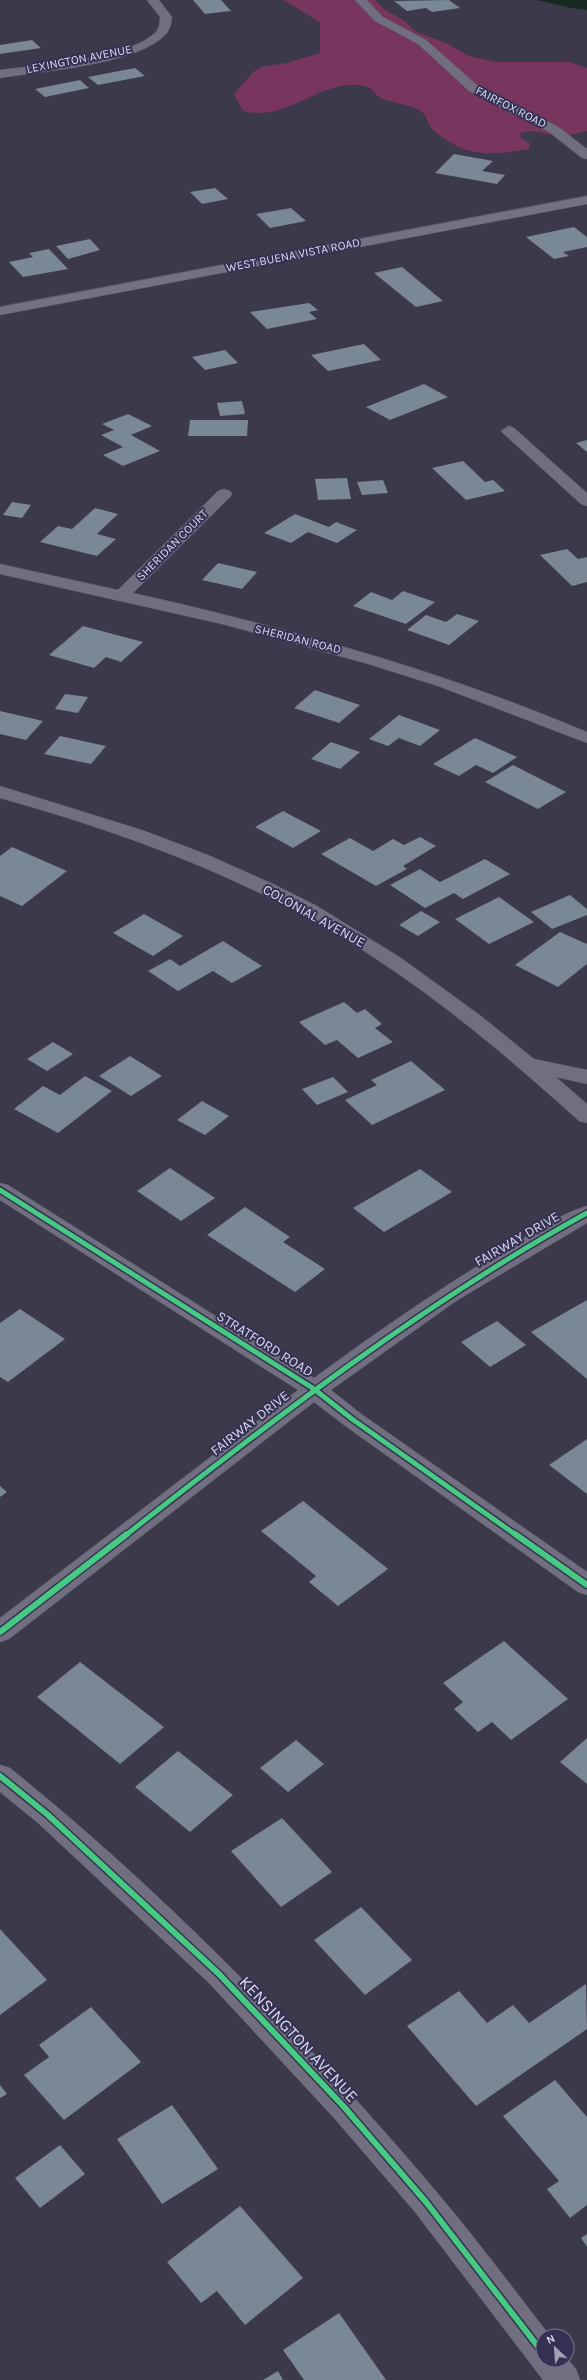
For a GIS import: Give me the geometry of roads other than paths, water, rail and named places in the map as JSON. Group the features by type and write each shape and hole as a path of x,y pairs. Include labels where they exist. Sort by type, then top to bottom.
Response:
{"street":[{"name":"LEXINGTON AVENUE","path":"0,74 116,54 133,49 156,38 165,28 166,17 153,0"},
{"name":"FAIRFOX ROAD","path":"361,0 379,19 422,42 473,88 553,129 587,155"},
{"name":"WEST BUENA VISTA ROAD","path":"0,311 587,200"},
{"path":"509,431 587,501"},
{"name":"SHERIDAN COURT","path":"121,596 224,494"},
{"name":"SHERIDAN ROAD","path":"0,569 285,634 381,660 583,731"},
{"name":"COLONIAL AVENUE","path":"0,792 64,809 146,837 267,888 332,923 387,958 489,1030 531,1065 587,1116"},
{"path":"531,1065 587,1078"},
{"name":"STRATFORD ROAD","path":"0,1190 314,1389 587,1585"},
{"name":"FAIRWAY DRIVE","path":"0,1632 369,1348 451,1292 552,1231 587,1213"},
{"name":"KENSINGTON AVENUE","path":"0,1776 48,1815 219,1974 345,2108 426,2202 535,2343"},
{"path":"554,2368 564,2380"}]}
